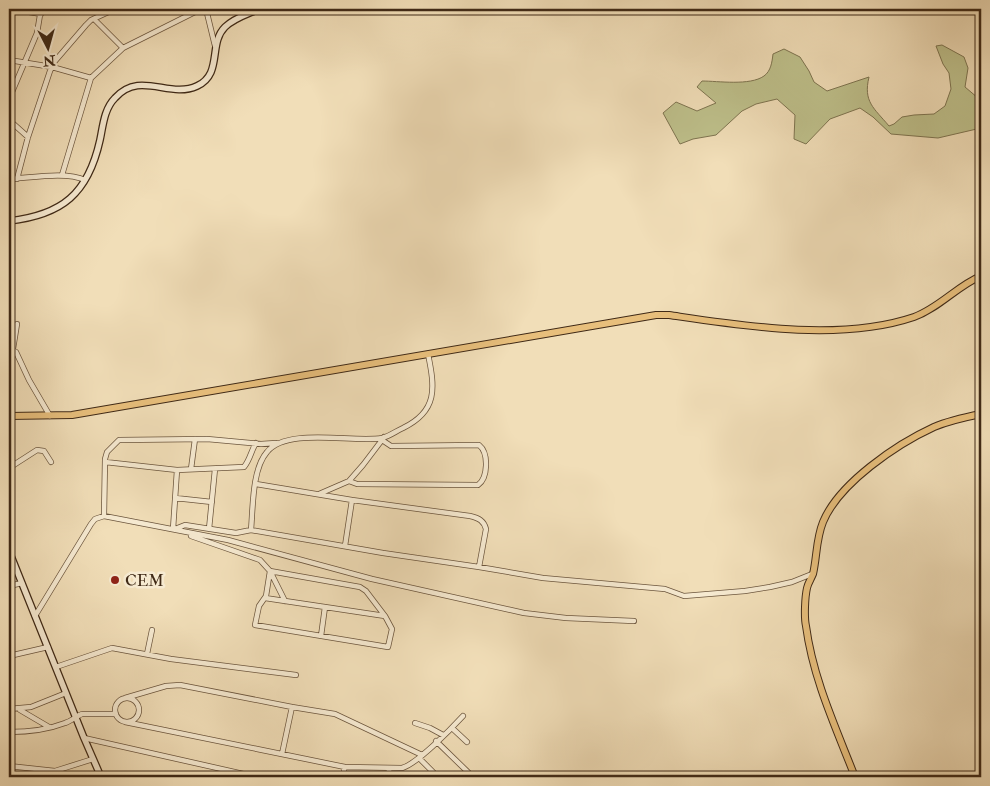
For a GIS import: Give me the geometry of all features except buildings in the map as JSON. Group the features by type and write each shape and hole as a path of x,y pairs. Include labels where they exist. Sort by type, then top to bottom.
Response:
{"main road":[{"path":"9,416 72,415 656,316 669,315 766,328 851,329 914,317 932,309 981,276"},
{"path":"855,777 823,695 805,624 807,588 812,574 816,544 824,521 838,498 860,475 886,455 936,426 981,414"}],"street":[{"path":"9,99 37,33 41,11 11,9"},
{"path":"17,178 46,80 55,61 86,25 115,9"},
{"path":"188,9 190,14"},
{"path":"62,175 91,78 123,48 201,9"},
{"path":"206,9 216,46"},
{"path":"9,221 40,216 64,204 78,192 94,161 110,103 116,96 135,85 144,84 175,89 196,86 204,82 211,74 215,63 216,46 220,34 225,27 236,19 259,9"},
{"path":"94,19 123,48"},
{"path":"9,60 52,67 91,78"},
{"path":"9,120 28,137"},
{"path":"9,179 62,175 85,180"},
{"path":"17,324 11,348 50,416"},
{"path":"319,494 349,481 383,439 417,421 428,409 433,384 428,354"},
{"path":"104,516 105,462 107,452 122,439 196,439 256,443 280,442 300,438 383,439 391,446 479,445 484,453 485,474 482,482 478,485 357,484 349,481"},
{"path":"191,469 196,439"},
{"path":"251,530 260,463 268,450 280,442"},
{"path":"105,462 177,470 244,467 249,461 256,443"},
{"path":"9,468 37,450 44,451 51,462"},
{"path":"209,529 214,469"},
{"path":"173,529 177,470"},
{"path":"256,484 479,518 485,524 486,529 479,567"},
{"path":"175,498 212,502"},
{"path":"345,546 352,500"},
{"path":"35,616 91,524 95,519 104,516 228,540 372,579 524,613 566,618 634,621"},
{"path":"173,529 185,525 236,533 251,530 551,579 665,589 684,596 770,587 792,582 812,574"},
{"path":"173,529 260,560 270,571 285,601"},
{"path":"9,551 100,777"},
{"path":"270,571 360,587 366,591 385,616 392,629 388,647 255,625 259,606 265,598 270,571"},
{"path":"9,586 22,583"},
{"path":"265,598 385,616"},
{"path":"321,636 325,607"},
{"path":"147,654 152,630"},
{"path":"9,656 48,647"},
{"path":"56,667 108,648 263,672 296,675"},
{"path":"438,777 420,757 341,716 180,685 166,686 125,698 118,702 116,706 116,714 125,722 344,767 407,767 420,757 452,728 463,716"},
{"path":"9,709 31,707 66,693"},
{"path":"125,698 134,700 139,706 138,714 133,720 125,722"},
{"path":"282,754 292,707"},
{"path":"19,709 49,728"},
{"path":"9,732 49,728 82,714 116,714"},
{"path":"415,723 443,735"},
{"path":"452,728 467,742"},
{"path":"84,738 257,777"},
{"path":"436,741 473,777"},
{"path":"9,766 55,771 94,761"},
{"path":"344,767 344,777"},
{"path":"389,768 389,777"}],"green space":[{"path":"942,45 964,57 968,68 965,87 981,99 981,128 938,138 891,134 860,108 830,119 806,144 794,139 795,115 777,99 756,104 742,111 716,135 693,139 680,144 663,113 676,102 697,111 716,103 697,87 702,81 742,82 758,79 768,72 773,54 784,49 800,57 814,82 827,91 869,77 867,93 871,104 889,126 902,117 934,114 945,106 951,89 949,73 943,64 936,46"}],"place":[{"name":"CEM","path":"115,580"}]}
